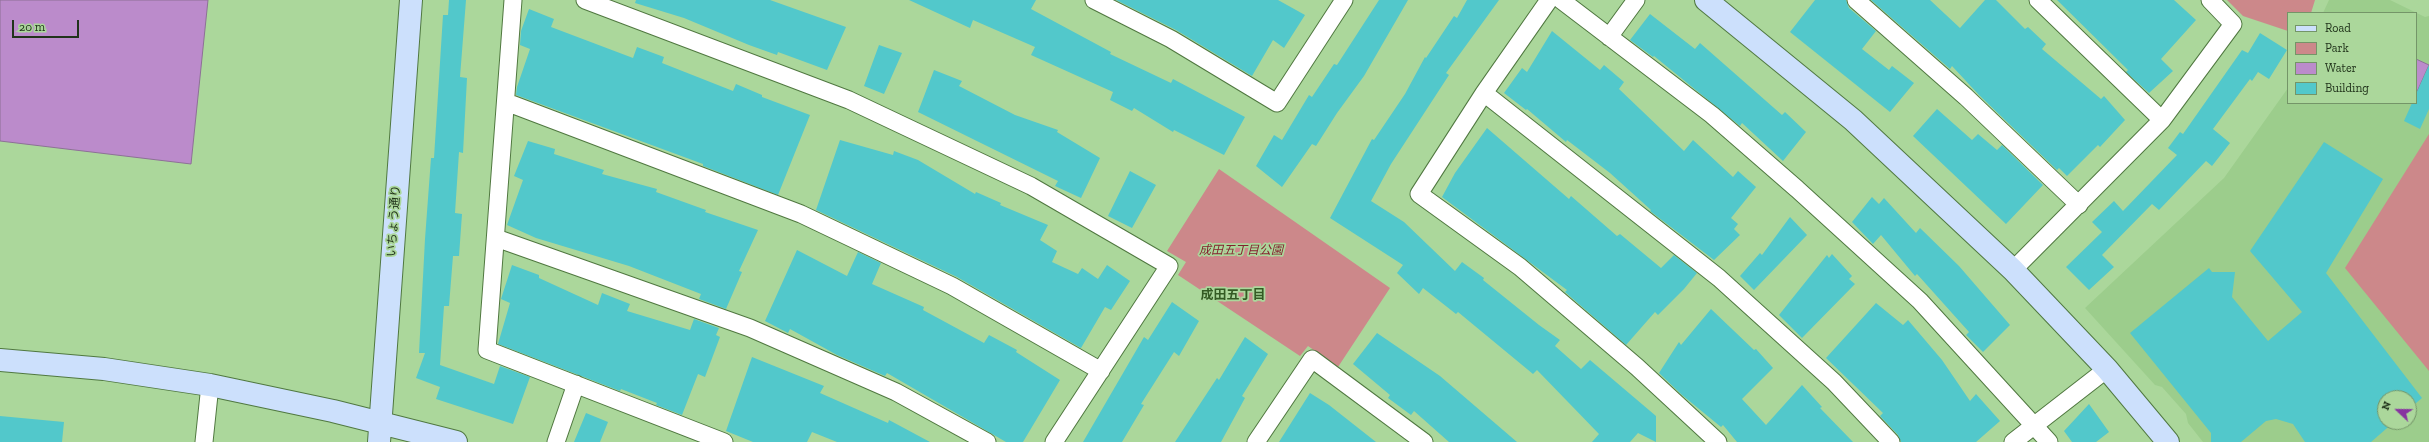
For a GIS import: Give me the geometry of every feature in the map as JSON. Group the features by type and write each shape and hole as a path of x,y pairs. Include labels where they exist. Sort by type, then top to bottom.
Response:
{"street":[{"name":"いちょう通り","path":"380,432 411,0"},
{"path":"513,0 487,350 724,442"},
{"path":"585,0 849,100 1031,186 1169,266 1054,442"},
{"path":"1094,0 1170,39 1277,103 1341,1"},
{"path":"1549,0 1484,93 1419,194 1520,267 1637,368 1718,442"},
{"path":"1561,0 1712,115 1920,301 2049,442"},
{"path":"1609,37 1636,0"},
{"path":"1706,0 1853,120 2013,270 2106,369 2168,442"},
{"path":"1856,0 1966,97 2079,205"},
{"path":"2038,0 2162,120"},
{"path":"2013,270 2162,120 2233,24 2210,0"},
{"path":"1484,93 1719,278 1834,382 1891,442"},
{"path":"506,102 801,214 952,286 1101,371"},
{"path":"496,238 750,328 896,392 987,442"},
{"path":"1256,442 1312,359 1424,442"},
{"path":"0,360 104,368 210,385 380,432 456,442"},
{"path":"2013,442 2106,369"},
{"path":"556,442 576,384"},
{"path":"204,442 210,385"}],"shaded area":[{"path":"2329,0 2390,0 2415,12 2323,12"},
{"path":"2417,13 2425,17 2429,16 2429,442 2203,442 2188,423 2186,414 2162,387 2155,385 2085,308 2224,178 2287,89 2287,104 2417,104"}],"green space":[{"path":"2227,0 2315,0 2311,12 2287,12 2287,31 2243,16"},
{"path":"2429,134 2429,371 2345,268"},
{"name":"成田五丁目公園","path":"1219,169 1390,288 1338,367 1308,346 1300,356 1178,275 1186,262 1167,251"}],"water":[{"path":"0,0 208,0 191,164 0,141"},
{"path":"2417,59 2429,65 2417,92"}],"building":[{"path":"449,0 466,0 460,77 467,78 463,153 459,152 455,213 462,214 459,256 453,256 449,306 444,306 440,365 494,384 500,366 530,377 513,424 436,399 440,387 416,378 425,353 419,353 425,239 431,158 434,158 443,15 448,15"},
{"path":"636,0 770,0 846,27 827,70 778,52 777,55 749,45 684,18 635,3"},
{"path":"909,0 1036,0 1031,9 1111,52 1110,54 1171,83 1173,79 1245,117 1224,155 1174,130 1173,132 1134,108 1132,111 1110,100 1113,92 1031,55 1035,47 973,20 970,28"},
{"path":"1116,0 1278,0 1305,15 1284,48 1273,40 1252,76 1176,30"},
{"path":"1379,0 1408,0 1364,76 1337,113 1316,146 1312,144 1282,187 1256,166 1274,135 1282,140 1309,95 1312,97 1334,64 1337,65"},
{"path":"1467,0 1499,0 1446,73 1449,75 1391,164 1371,201 1404,222 1455,271 1462,262 1484,278 1483,280 1560,340 1555,346 1581,369 1590,360 1656,416 1656,442 1638,433 1630,442 1592,442 1599,434 1537,370 1533,374 1458,312 1456,314 1423,288 1419,294 1397,273 1403,265 1330,218 1372,139 1374,140 1405,94 1425,57 1426,58 1454,16 1457,18"},
{"path":"1815,0 1846,0 1849,8 1876,31 1862,49 1889,70 1892,66 1914,83 1890,112 1790,32"},
{"path":"1871,0 1930,0 1960,28 1985,0 1996,0 2025,29 2028,27 2046,44 2042,49 2101,99 2104,96 2125,120 2100,147 2098,145 2067,176 2059,168 2057,170 1979,95 1952,66 1950,69"},
{"path":"2057,0 2174,0 2196,20 2161,59 2173,71 2149,93 2126,72 2128,70"},
{"path":"529,9 554,19 551,27 633,58 637,47 664,57 662,63 733,91 736,84 762,95 762,97 810,115 778,195 703,166 703,164 516,95 517,87 530,49 520,45 521,31"},
{"path":"1650,14 1695,49 1700,43 1782,115 1785,112 1806,132 1783,161 1742,123 1740,126 1654,56 1653,57 1630,40"},
{"path":"1552,31 1600,70 1604,65 1624,82 1619,89 1684,151 1693,140 1733,177 1738,171 1756,187 1731,218 1738,224 1734,229 1740,235 1714,260 1650,211 1651,210 1610,173 1567,140 1566,142 1527,109 1526,110 1504,93 1522,68 1527,72"},
{"path":"2260,33 2287,50 2269,79 2258,72 2252,81 2250,79 2213,129 2230,143 2212,166 2206,161 2159,210 2152,204 2102,255 2114,267 2089,290 2066,267 2102,232 2092,222 2114,201 2123,211 2177,155 2168,148 2180,132 2183,134 2242,50 2248,53"},
{"path":"879,45 902,53 884,94 864,86"},
{"path":"2429,65 2429,109 2420,129 2404,121 2412,104 2417,104 2417,92"},
{"path":"934,70 962,81 959,86 1015,115 1058,130 1057,132 1100,158 1081,198 1055,186 1058,181 918,112"},
{"path":"1937,109 1972,140 1978,134 1997,150 2002,145 2043,185 2006,224 1913,136"},
{"path":"1487,128 1569,199 1571,196 1617,236 1620,234 1661,268 1674,255 1697,273 1684,289 1658,315 1655,312 1626,345 1565,292 1567,290 1442,197 1455,173"},
{"path":"840,140 893,155 894,151 918,160 975,194 976,192 1001,203 1000,205 1048,225 1040,240 1057,251 1052,262 1078,274 1082,268 1098,279 1107,265 1130,281 1111,310 1105,307 1081,348 957,277 816,210"},
{"path":"528,141 555,149 554,154 604,170 602,174 657,189 656,192 706,210 705,212 758,230 739,271 742,272 726,309 699,299 701,294 629,266 536,238 507,225 523,180 514,176"},
{"path":"2324,142 2383,179 2326,273 2416,390 2377,390 2377,430 2385,430 2371,442 2305,442 2293,424 2276,419 2266,421 2241,442 2211,442 2211,433 2130,333 2209,268 2212,272 2235,272 2232,297 2268,341 2302,312 2250,251"},
{"path":"1130,171 1156,185 1132,228 1108,216"},
{"path":"1872,197 1879,204 1884,198 1916,233 1920,228 1959,266 2010,325 1983,352 1966,335 1969,332 1917,274 1915,276 1881,235 1873,244 1852,222"},
{"path":"1790,217 1807,235 1754,290 1740,276 1760,253 1762,255"},
{"path":"797,250 847,276 858,252 881,263 872,284 924,307 923,310 984,343 989,335 1017,350 1016,352 1060,380 1023,442 1006,442 887,373 885,376 837,355 790,329 788,333 765,321"},
{"path":"1832,254 1852,276 1849,279 1855,284 1802,338 1779,315 1827,255 1829,258"},
{"path":"512,265 539,275 539,278 598,305 602,293 630,304 627,311 690,330 694,319 719,328 716,335 720,337 705,377 698,374 682,415 656,405 657,403 621,389 620,391 498,344 510,303 501,299"},
{"path":"1172,302 1199,321 1179,356 1174,352 1141,404 1144,405 1122,442 1083,442 1144,337 1148,340"},
{"path":"1876,303 1903,325 1908,320 1942,360 1970,401 1976,394 2000,421 1976,442 1901,442 1898,435 1880,416 1883,413 1826,358"},
{"path":"1711,309 1754,350 1756,349 1773,368 1742,399 1766,425 1802,385 1822,407 1820,408 1853,442 1737,442 1723,425 1721,427 1682,395 1659,373 1679,342 1681,345"},
{"path":"1377,333 1440,376 1517,442 1449,442 1414,411 1411,415 1388,398 1390,395 1353,364"},
{"path":"1245,337 1268,354 1242,396 1245,398 1221,442 1175,442 1217,378 1219,380"},
{"path":"752,357 824,386 820,393 888,423 889,420 930,442 837,442 812,432 807,442 753,442 726,431"},
{"path":"2417,391 2422,398 2417,402"},
{"path":"1310,393 1329,405 1376,442 1279,442"},
{"path":"2089,404 2109,432 2096,442 2072,442 2064,431"},
{"path":"586,413 608,422 600,442 574,442"},
{"path":"0,416 64,422 62,442 0,442"}],"district":[{"name":"成田五丁目","path":"1233,295"}]}
